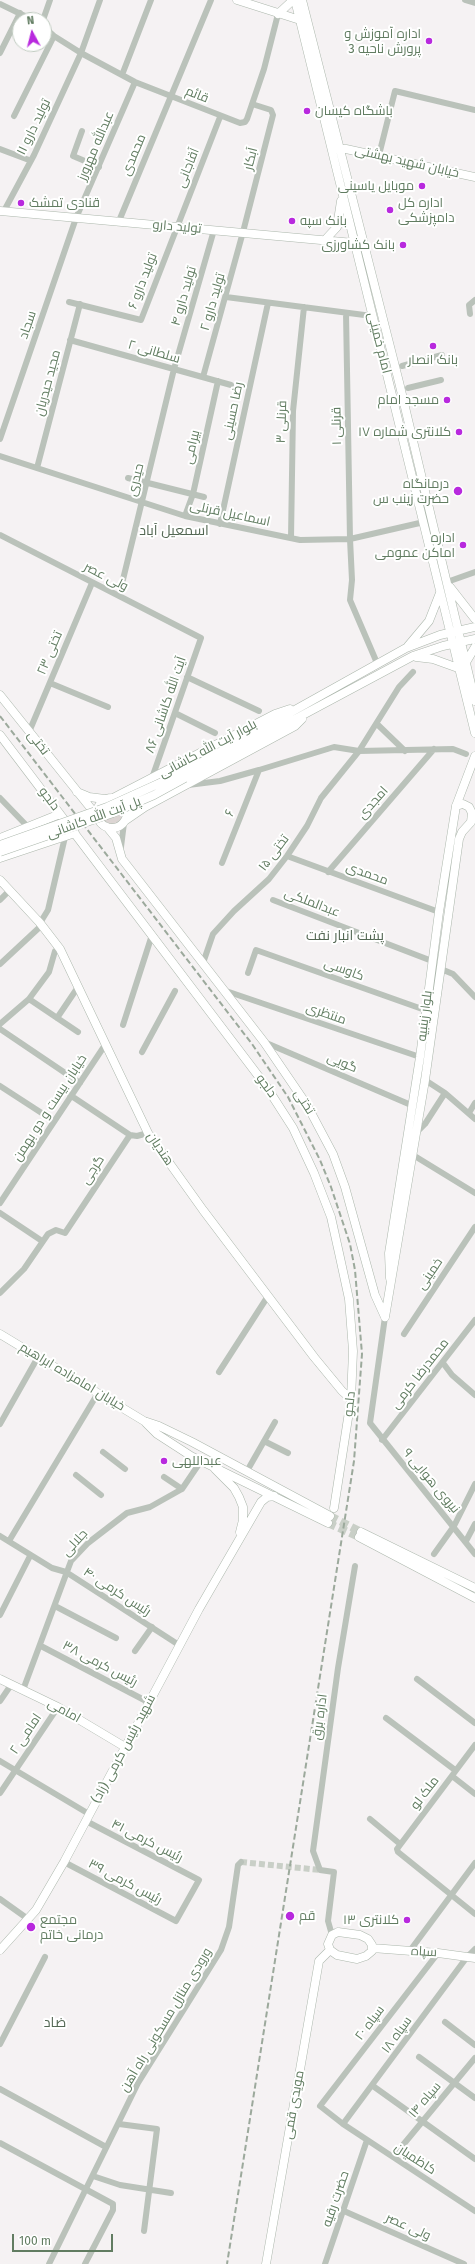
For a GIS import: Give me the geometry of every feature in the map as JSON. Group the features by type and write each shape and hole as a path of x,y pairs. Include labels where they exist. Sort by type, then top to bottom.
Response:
{"main road":[{"path":"237,0 300,20"},
{"path":"278,14 294,0"},
{"name":"امام خمینی","path":"294,0 424,522 440,593 454,631"},
{"name":"امام خمینی","path":"302,0 447,582 456,643 475,733"},
{"path":"331,150 340,148"},
{"name":"خیابان شهید بهشتی","path":"340,148 379,155 475,177"},
{"path":"325,240 336,227 340,218 342,195"},
{"name":"تولید دارو","path":"2,211 354,243"},
{"path":"447,582 462,605 475,619"},
{"path":"406,648 421,633 429,621 440,593"},
{"name":"بلوار آیت الله کاشانی","path":"125,821 185,779 304,704 377,663 406,648 454,631 475,627"},
{"name":"بلوار آیت الله کاشانی","path":"185,779 413,656 475,639"},
{"path":"413,656 462,666 475,647"},
{"name":"امام خمینی","path":"462,666 475,701"},
{"name":"تختی","path":"0,695 75,790 98,816"},
{"name":"بلوار آیت الله کاشانی","path":"109,798 134,788 275,714 304,704"},
{"name":"دلجو","path":"0,735 280,1107 314,1173 331,1216 349,1299 353,1351 351,1399 334,1508"},
{"name":"بلوار زینبیه","path":"390,1278 389,1253 411,1105 420,1057 438,912 456,806 475,756"},
{"name":"پل آیت الله کاشانی","path":"0,845 185,779"},
{"name":"پل آیت الله کاشانی","path":"0,852 110,814 154,795 185,779"},
{"path":"134,788 130,797 131,802 140,808 145,807"},
{"path":"75,790 89,797 109,798 121,800 127,807 125,821 116,828 107,827 101,823 98,816 98,807 109,798"},
{"path":"456,806 463,804 469,807 472,813 473,823"},
{"path":"0,838 60,814"},
{"name":"بلوار زینبیه","path":"385,1317 390,1278 407,1194 425,1080 459,839 473,823"},
{"name":"تختی","path":"107,827 116,838 122,859 226,991 264,1042 307,1105 333,1154 356,1221 378,1305 385,1317"},
{"path":"0,858 75,833"},
{"name":"هندیان","path":"0,880 41,924 60,949 105,1046 148,1133 332,1380 351,1399"},
{"name":"خیابان امامزاده ابراهیم","path":"0,1334 144,1421 159,1426 192,1442 247,1471 329,1520 274,1496 191,1456 157,1434 144,1421"},
{"path":"191,1456 185,1448 187,1443 192,1442"},
{"path":"210,1464 234,1488 243,1507 243,1520 238,1540"},
{"path":"238,1540 261,1502 267,1497 274,1496"},
{"path":"475,1588 360,1534 475,1598"},
{"name":"شهید رئیس کرمی (زاد)","path":"0,1950 36,1910 64,1862 126,1747 148,1702 238,1540"},
{"name":"امامی","path":"0,1679 58,1707 126,1747"},
{"path":"338,1932 360,1935 368,1939 372,1948 366,1956 357,1959 342,1956 330,1950 328,1940 332,1934 338,1932"},
{"name":"سپاه","path":"372,1948 471,1957"},
{"name":"مویدی قمی","path":"266,2264 319,1961 330,1950"}],"street":[{"path":"1,0 0,4 18,12"},
{"path":"45,12 50,0"},
{"name":"تولید دارو ۱۱","path":"2,211 29,160 34,155 81,53 100,0"},
{"path":"122,75 151,0"},
{"name":"محمدی","path":"119,221 211,0"},
{"path":"465,0 475,3"},
{"name":"قائم","path":"54,36 81,53 135,82 220,117 244,122 252,104 264,68 278,14"},
{"path":"0,53 12,29"},
{"path":"14,116 54,36"},
{"name":"عبدالله مهرورز","path":"76,218 100,167 135,82"},
{"path":"379,155 395,91 475,110"},
{"name":"آبکار","path":"243,232 273,114 270,110 252,104"},
{"name":"آقاجانی","path":"176,226 220,117"},
{"path":"82,131 72,156 100,167"},
{"path":"0,149 29,160"},
{"name":"سجاد","path":"1,435 76,218"},
{"name":"تولید دارو ۶","path":"69,302 140,320 176,226"},
{"name":"تولید دارو ۴","path":"174,369 214,230"},
{"name":"تولید دارو ۲","path":"203,377 243,232"},
{"path":"226,297 372,316"},
{"path":"470,314 469,305 475,300"},
{"name":"رضا حسینی","path":"220,524 268,303"},
{"name":"مجید حیدریان","path":"37,468 80,304"},
{"name":"قرنلی ۳","path":"291,538 293,411 304,307"},
{"name":"قرنلی ۱","path":"346,313 352,580 350,600 377,663"},
{"name":"۲ سلطانی","path":"70,340 231,385"},
{"path":"402,366 442,355"},
{"name":"حیدری","path":"119,596 174,369"},
{"path":"408,388 441,380"},
{"name":"بیرامی","path":"185,516 193,494 218,381"},
{"name":"اسماعیل قرنلی","path":"0,456 185,516 300,540 350,539 424,522"},
{"path":"128,478 204,497"},
{"name":"ولی عصر","path":"0,535 201,638"},
{"path":"447,582 475,572"},
{"name":"تختی ۲۳","path":"29,732 92,583"},
{"name":"آیت الله کاشانی ۸۶","path":"152,778 201,638"},
{"name":"تختی ۱۵","path":"203,963 213,934 234,911 269,879 287,856 307,826 321,798 359,750 377,724 399,687 413,672"},
{"path":"188,677 259,711"},
{"path":"50,683 108,707"},
{"path":"175,714 215,733"},
{"path":"377,724 405,751"},
{"path":"185,779 220,781 334,747 359,750 405,751 453,749 466,754"},
{"name":"امجدی","path":"328,872 434,749"},
{"name":"۶","path":"222,863 259,770"},
{"path":"0,798 28,827"},
{"path":"122,859 121,838 125,821"},
{"path":"0,964 41,924 48,910 65,836"},
{"name":"محمدی","path":"287,856 438,912"},
{"path":"0,900 10,890"},
{"name":"عبدالملکی","path":"273,900 432,961"},
{"path":"123,1025 152,935"},
{"path":"0,1024 29,999 49,972 55,951 60,949"},
{"name":"کاوسی","path":"248,973 256,950 425,1010"},
{"path":"441,969 453,974 475,997"},
{"path":"57,1018 78,987"},
{"path":"142,1052 175,991"},
{"name":"منتظری","path":"226,991 420,1057"},
{"path":"29,999 78,1032"},
{"path":"0,1029 80,1083"},
{"name":"گویی","path":"264,1042 411,1105"},
{"name":"خیابان بیست و دو بهمن","path":"0,1203 70,1095 105,1046"},
{"path":"425,1080 446,1093 475,1118"},
{"path":"0,1086 54,1121"},
{"path":"416,1132 425,1124 446,1093"},
{"path":"70,1095 130,1135 137,1136 148,1133"},
{"path":"413,1096 422,1097"},
{"path":"469,1113 475,1103"},
{"name":"گرجی","path":"42,1241 48,1234 56,1230 65,1233 130,1135"},
{"path":"413,1155 475,1193"},
{"path":"0,1213 42,1241 24,1269 0,1294"},
{"name":"خمینی","path":"404,1334 475,1227"},
{"path":"219,1372 268,1296"},
{"name":"نیروی هوایی ۹","path":"385,1317 370,1423 382,1440 454,1526 475,1554"},
{"name":"محمدرضا کرمی","path":"382,1440 475,1320"},
{"path":"0,1424 38,1357"},
{"path":"443,1363 452,1375 475,1395"},
{"path":"9,1541 98,1394"},
{"path":"247,1471 274,1422"},
{"path":"264,1441 288,1453"},
{"path":"103,1452 125,1469"},
{"name":"جلالی","path":"23,1690 41,1646 71,1561 88,1543 127,1513 150,1507 182,1489 201,1461"},
{"path":"76,1475 101,1495"},
{"path":"164,1477 182,1489"},
{"path":"434,1554 454,1526 475,1484"},
{"path":"466,1541 475,1524"},
{"name":"رئیس کرمی ۴۰","path":"0,1536 30,1556 52,1568 66,1572 179,1645"},
{"path":"0,1615 30,1556"},
{"name":"اداره برق","path":"332,1934 328,1921 334,1872 320,1870 313,1851 316,1817 355,1566"},
{"path":"55,1606 116,1638"},
{"path":"136,1651 152,1627"},
{"name":"رئیس کرمی ۳۸","path":"41,1646 148,1702"},
{"path":"417,1679 475,1724"},
{"path":"0,1701 11,1685"},
{"name":"امامی ۲","path":"0,1793 58,1707"},
{"path":"386,1718 454,1773 475,1794"},
{"name":"ملک لو","path":"400,1844 475,1745"},
{"name":"رئیس کرمی ۴۱","path":"0,1761 16,1769 87,1817 199,1880 176,1921"},
{"path":"370,1819 400,1844 397,1850 401,1854 475,1914"},
{"name":"رئیس کرمی ۳۹","path":"64,1862 176,1921"},
{"path":"409,1952 475,1863"},
{"name":"ورودی منازل مسکونی راه آهن","path":"49,2264 138,2083 221,1950 229,1926 239,1864"},
{"path":"0,1899 28,1919"},
{"name":"سپاه ۱۸","path":"343,2124 471,1957 475,1949"},
{"name":"سپاه ۲۰","path":"320,2106 438,1953"},
{"path":"0,2044 45,1957"},
{"path":"445,2022 475,2045"},
{"path":"419,2056 475,2098"},
{"name":"سپاه ۱۴","path":"393,2157 475,2058"},
{"path":"373,2086 475,2159"},
{"path":"0,2089 106,2147"},
{"name":"کاظمیان","path":"320,2106 343,2124 475,2211"},
{"path":"119,2124 157,2129 144,2230"},
{"name":"حضرت رقیه","path":"325,2264 367,2140"},
{"path":"0,2143 114,2207 85,2264"},
{"path":"93,2176 120,2185 171,2193"},
{"name":"ولی عصر","path":"344,2211 464,2264"}],"shaded area":[{"path":"113,801 121,805 125,813 121,821 113,825 105,821 101,813 105,805"}],"tunnel":[{"path":"330,1516 361,1532"},
{"path":"328,1523 359,1537"},
{"path":"241,1862 320,1870"}],"railway":[{"path":"0,716 252,1044 288,1097 320,1160 331,1187 350,1244 355,1270 362,1354 354,1461 227,2264"}],"place":[{"name":"اداره آموزش و پرورش ناحیه 3","path":"429,41"},
{"name":"باشگاه کیسان","path":"307,111"},
{"name":"موبایل یاسینی","path":"422,186"},
{"name":"قنادی تمشک","path":"21,203"},
{"name":"اداره کل دامپزشکی","path":"390,210"},
{"name":"بانک سپه","path":"292,221"},
{"name":"بانک کشاورزی","path":"403,245"},
{"name":"بانک انصار","path":"433,346"},
{"name":"مسجد امام","path":"447,400"},
{"name":"کلانتری شماره ۱۷","path":"459,432"},
{"name":"درمانگاه حضرت زینب س","path":"458,491"},
{"name":"اداره اماکن عمومی","path":"463,545"},
{"name":"عبداللهی","path":"164,1461"},
{"name":"قم","path":"290,1916"},
{"name":"کلانتری ۱۳","path":"407,1920"},
{"name":"مجتمع درمانی خاتم","path":"31,1927"}],"district":[{"name":"اسمعیل آباد","path":"174,531"},
{"name":"پشت انبار نفت","path":"345,936"},
{"name":"ضاد","path":"55,2023"}]}
